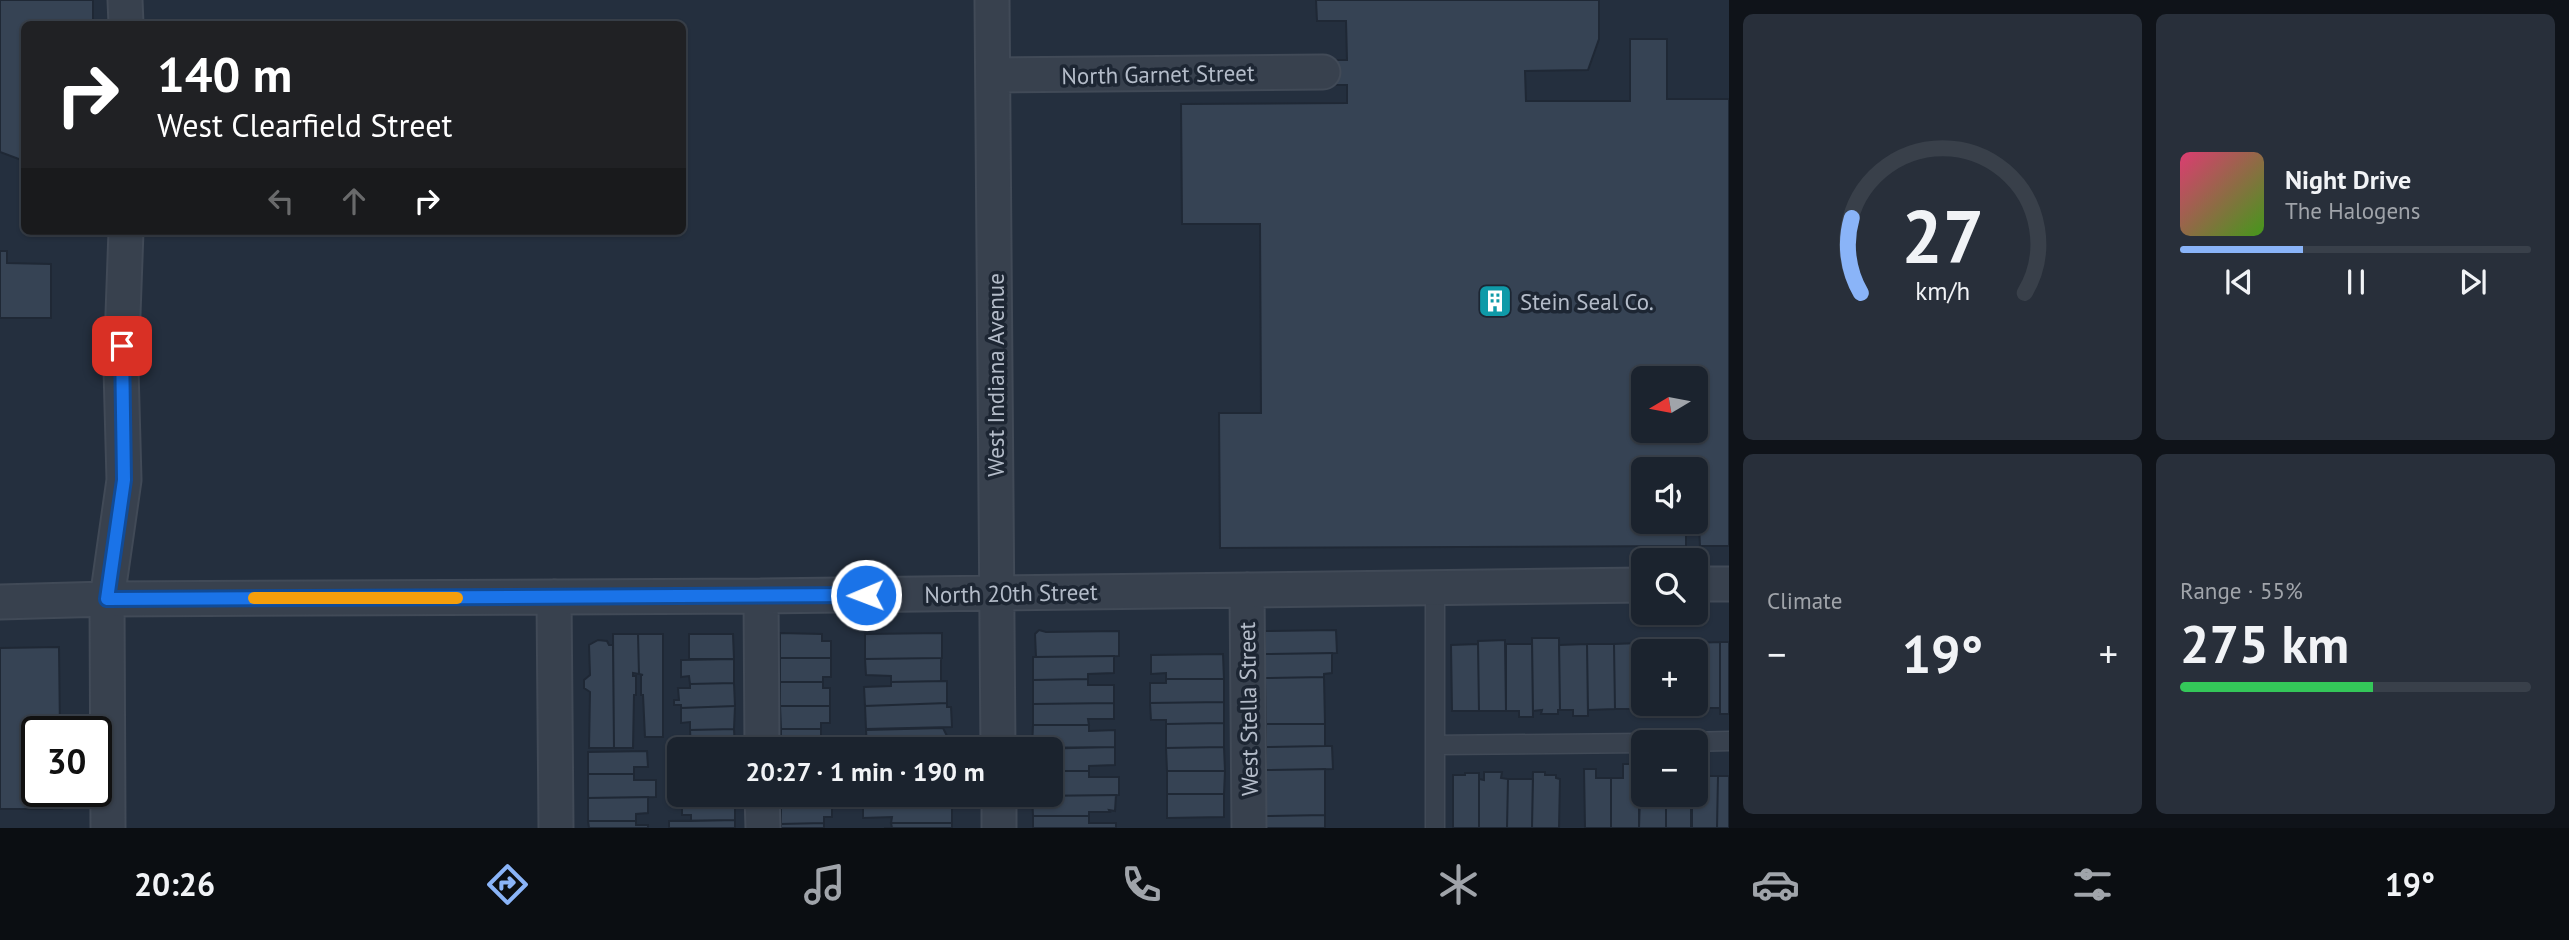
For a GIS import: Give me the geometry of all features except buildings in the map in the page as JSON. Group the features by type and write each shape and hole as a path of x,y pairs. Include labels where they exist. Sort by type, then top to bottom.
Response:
{"street":[{"path":"125,0 126,21"},
{"name":"West Indiana Avenue","path":"992,0 998,737"},
{"name":"North Garnet Street","path":"993,75 1323,72"},
{"path":"108,828 107,599 124,480 121,369 126,235"},
{"path":"1708,584 1729,584"},
{"name":"North 20th Street","path":"0,602 107,599 997,594 1631,585"},
{"name":"West Stella Street","path":"1247,590 1250,828"},
{"path":"761,596 762,737"},
{"path":"554,597 556,828"},
{"path":"762,807 763,828"},
{"path":"999,807 999,828"}],"lane":[{"path":"1435,588 1435,828"},
{"path":"1708,741 1729,741"},
{"path":"1435,746 1631,743"}],"slow traffic":[{"path":"254,598 457,598"}],"place":[{"name":"Stein Seal Co.","path":"1495,301"}],"route":[{"path":"122,346 124,480 107,599 866,595"}]}
